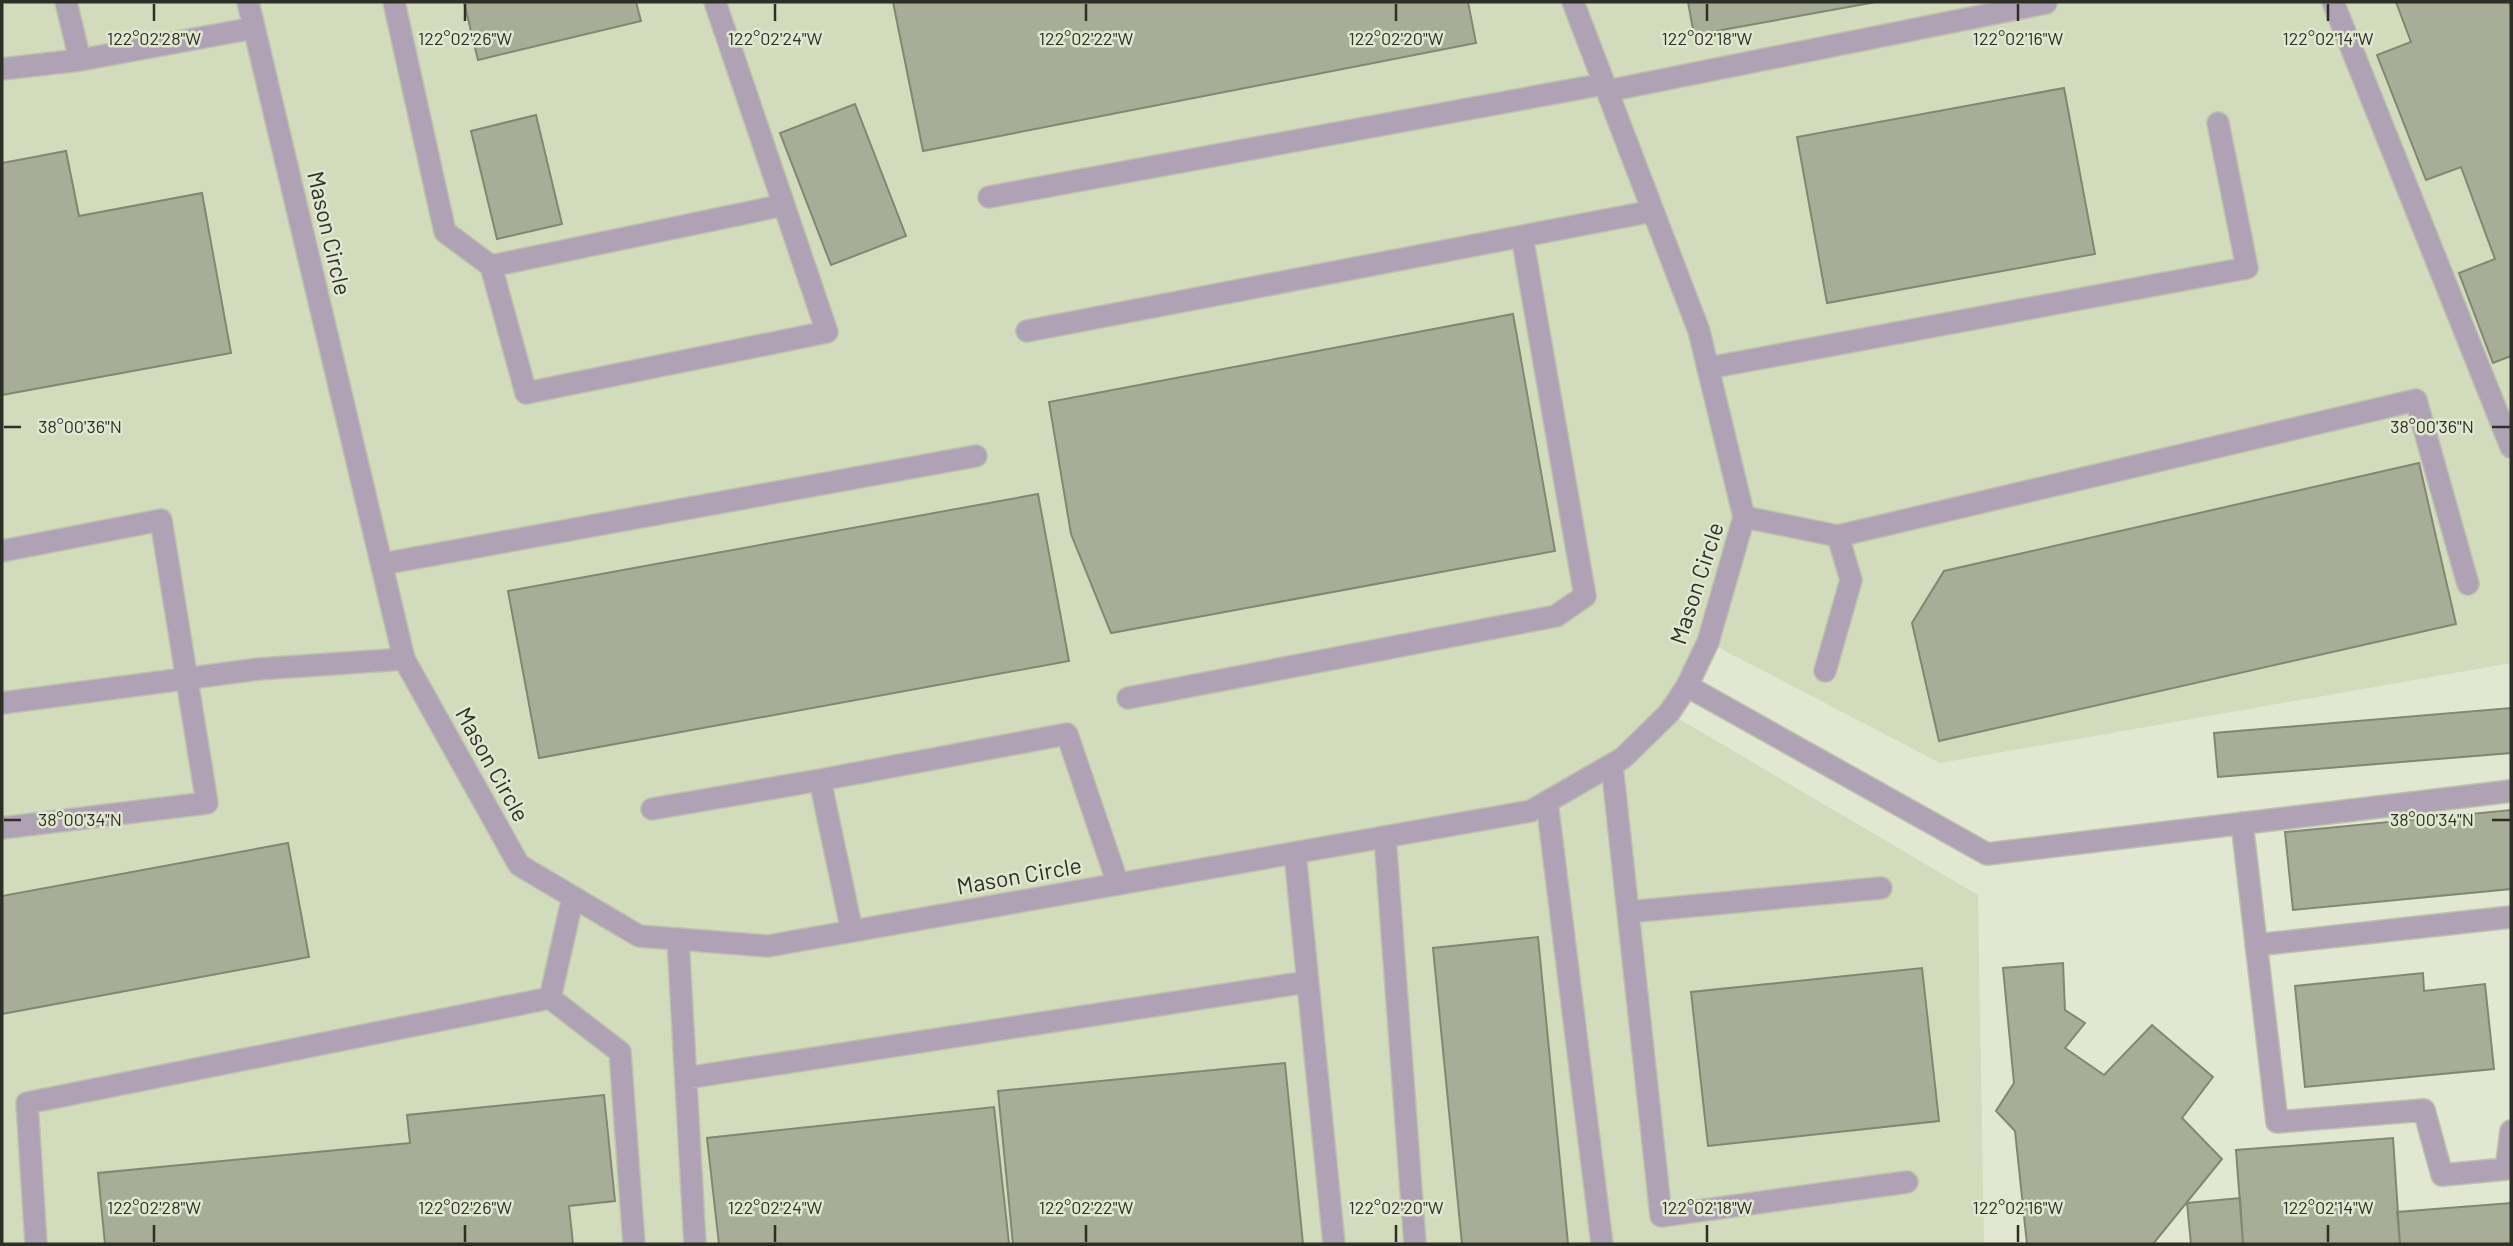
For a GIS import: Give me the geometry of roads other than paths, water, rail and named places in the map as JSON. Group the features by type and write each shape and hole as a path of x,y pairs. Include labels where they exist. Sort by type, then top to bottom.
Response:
{"street":[{"path":"66,2 80,60"},
{"name":"Mason Circle","path":"248,2 404,659 519,865 639,936 768,946 1531,811 1623,758 1669,713 1687,686 1708,642 1744,517 1699,331 1573,2"},
{"path":"394,2 445,232 491,266 526,393 827,332 715,2"},
{"path":"2333,2 2511,447"},
{"path":"989,197 1606,87 2046,3"},
{"path":"2,69 80,60 254,28"},
{"path":"1708,368 2247,268 2218,123"},
{"path":"491,266 784,205"},
{"path":"1027,331 1653,211"},
{"path":"1129,698 1556,616 1585,596 1521,236"},
{"path":"1744,517 1838,537 2416,400 2468,584"},
{"path":"382,564 976,456"},
{"path":"2,551 161,520 207,803 2,828"},
{"path":"1825,671 1851,580 1838,537"},
{"path":"2,703 259,669 404,659"},
{"path":"1687,686 1987,854 2511,791"},
{"path":"652,808 1067,734 1118,884"},
{"path":"1612,765 1661,1216 1907,1182"},
{"path":"820,780 852,932"},
{"path":"1547,802 1601,1244"},
{"path":"2242,823 2277,1122 2424,1110 2442,1175 2505,1169 2511,1131"},
{"path":"1385,837 1415,1244"},
{"path":"1294,853 1334,1244"},
{"path":"1628,912 1881,888"},
{"path":"550,998 573,897"},
{"path":"2256,945 2511,917"},
{"path":"678,939 695,1244"},
{"path":"686,1078 1307,982"},
{"path":"36,1244 27,1103 550,998 620,1052 634,1244"}]}
